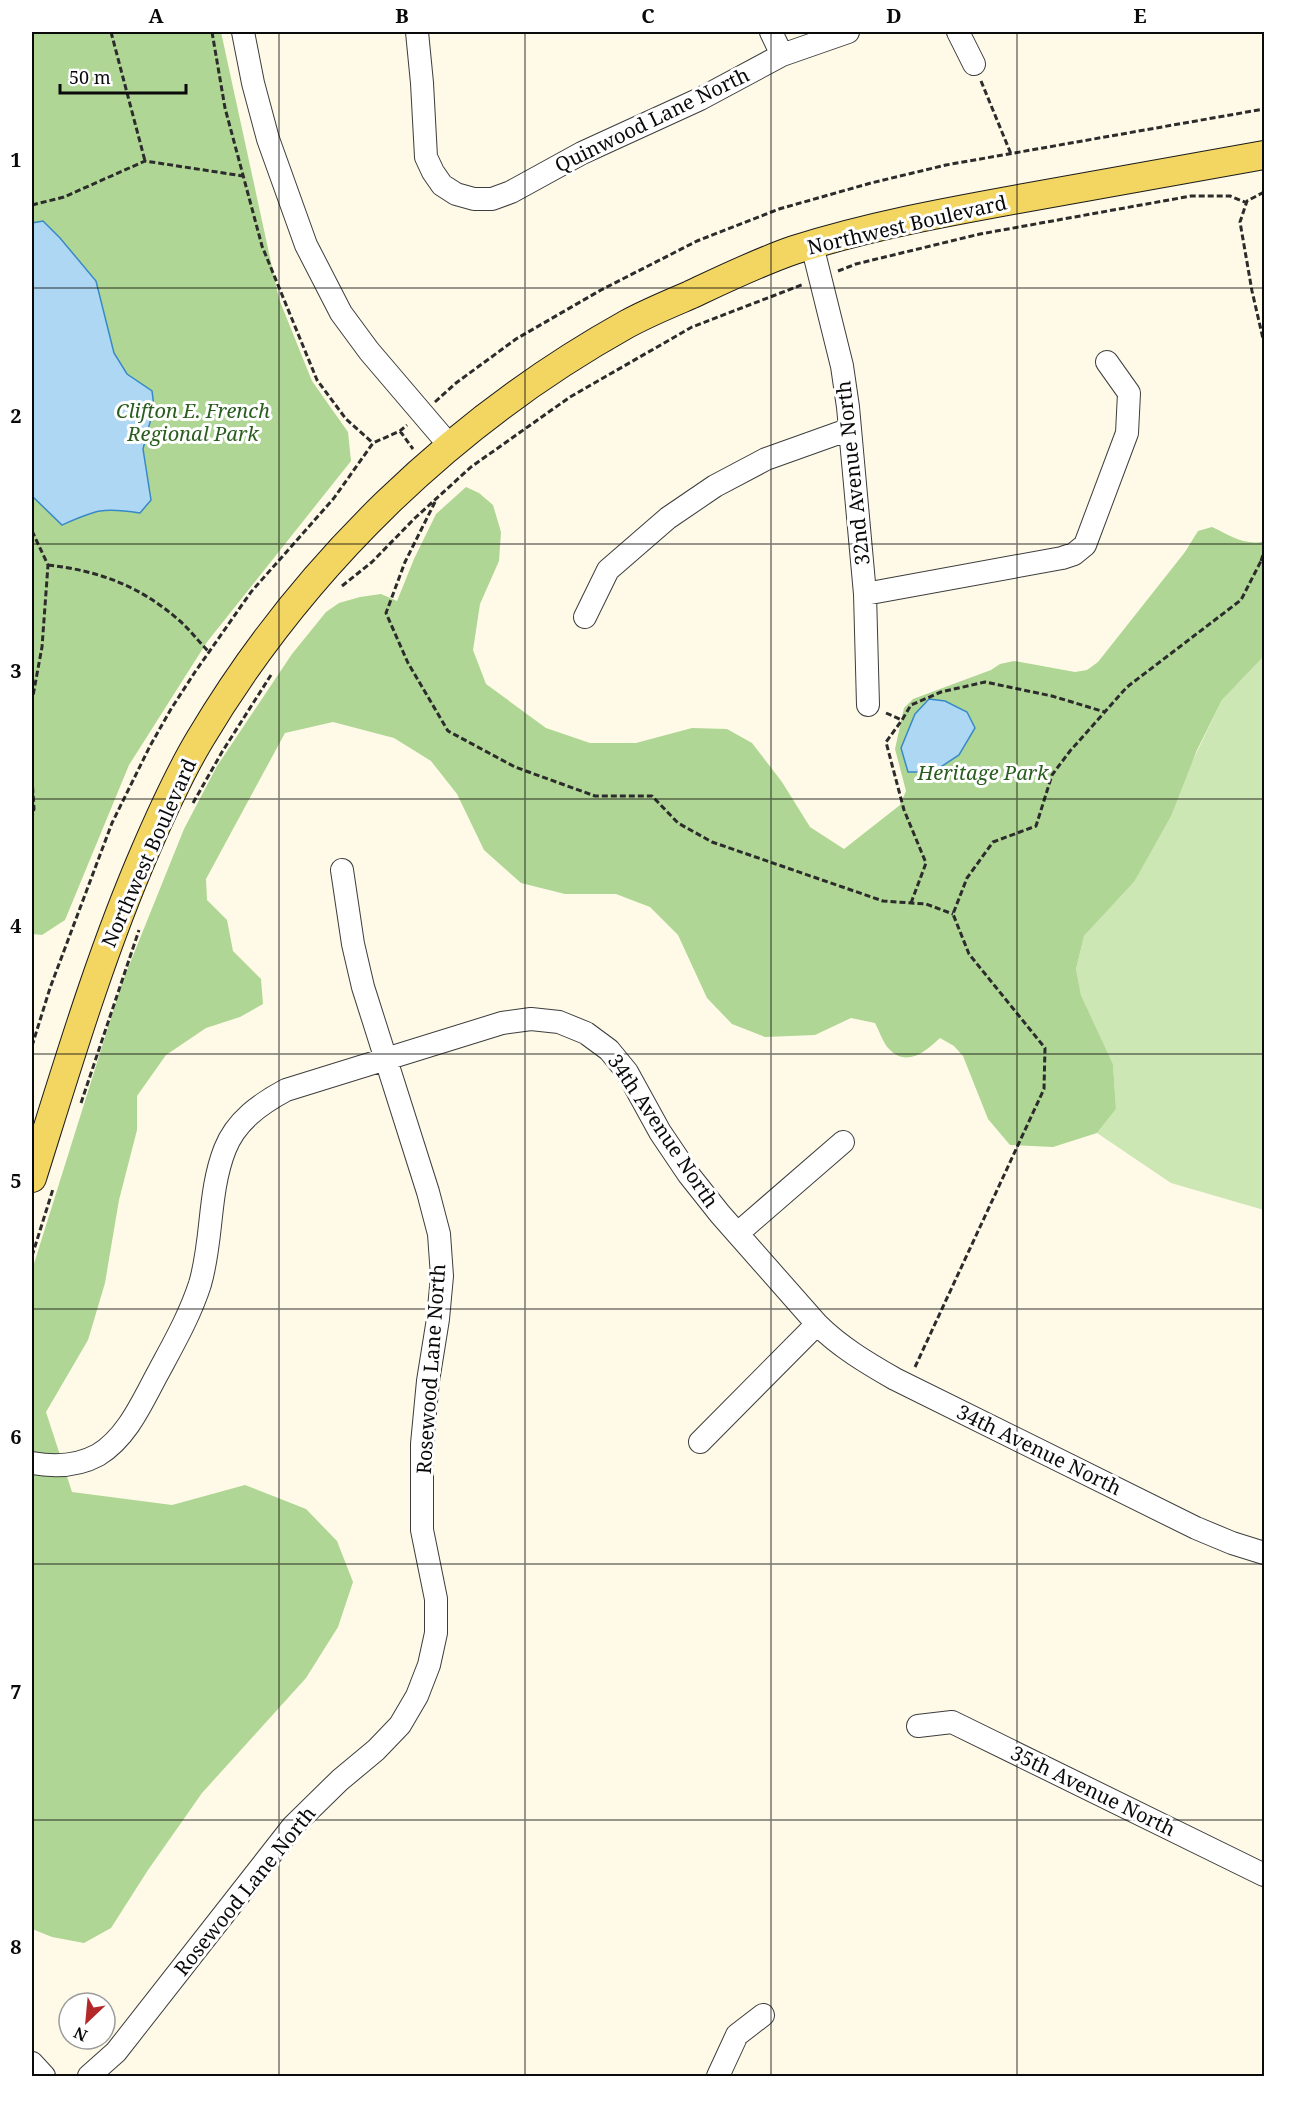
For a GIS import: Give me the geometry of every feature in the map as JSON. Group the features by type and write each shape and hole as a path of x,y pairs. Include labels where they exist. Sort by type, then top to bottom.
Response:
{"main road":[{"name":"Northwest Boulevard","path":"43,1179 99,967 162,812 199,740 246,670 297,601 355,536 417,474 483,418 555,368 629,323 789,252 923,217 1264,155"}],"street":[{"path":"243,32 253,83 268,139 306,245 341,313 369,351 450,446"},
{"name":"Quinwood Lane North","path":"417,32 426,157 442,185 456,194 474,199 492,199 511,192 582,153 700,99 782,55 848,32"},
{"path":"771,32 782,55"},
{"path":"958,32 974,64"},
{"name":"32nd Avenue North","path":"812,245 842,366 850,429 865,594 868,705"},
{"path":"865,594 1062,558 1074,554 1085,545 1127,433 1129,393 1107,362"},
{"path":"585,617 608,570 668,518 715,486 766,459 850,429"},
{"name":"Rosewood Lane North","path":"89,2076 117,2052 293,1826 400,1725 417,1696 429,1665 436,1633 436,1599 422,1530 422,1444 442,1276 439,1234 428,1192 363,987 352,944 342,870"},
{"name":"34th Avenue North","path":"32,1463 50,1466 75,1464 98,1455 117,1440 131,1422 176,1338 200,1283 217,1175 225,1148 240,1124 260,1104 286,1090 512,1022 531,1019 559,1022 586,1033 609,1050 627,1072 660,1132 689,1175 828,1336 859,1359 1196,1528 1264,1553"},
{"path":"738,1233 843,1142"},
{"path":"700,1442 817,1324"},
{"name":"35th Avenue North","path":"918,1726 952,1722 1264,1875"},
{"path":"718,2076 737,2035 764,2015"},
{"path":"32,2063 44,2076"}],"path":[{"path":"111,32 145,161"},
{"path":"212,32 225,108 262,246 317,380 346,419 373,443 400,431"},
{"path":"974,64 1011,154"},
{"path":"32,205 64,197 145,161 243,176"},
{"path":"1264,192 1247,201 1240,222 1264,343"},
{"path":"341,586 372,561 443,492"},
{"path":"436,500 405,562 386,613 408,663 448,731 514,767 595,796 652,796 678,823 712,842 883,901 926,904 953,914"},
{"path":"32,531 48,565 42,647 32,701"},
{"path":"907,1385 1044,1089 1045,1048 969,954 953,914 967,878 993,842 1036,826 1052,775 1070,751 1127,687 1241,600 1263,561 1264,552"},
{"path":"48,565 81,569 119,582 151,598 182,622 208,652"},
{"path":"188,812 222,752 277,667"},
{"path":"911,903 926,863 904,810 885,742 910,705 942,692 985,682 1052,696 1105,712"},
{"path":"32,778 34,809 32,817"},
{"path":"80,1106 141,925"},
{"path":"32,1257 43,1179"}],"green space":[{"name":"Clifton E. French Regional Park","path":"32,32 221,32 279,299 312,381 348,432 351,461 207,642 129,765 65,920 42,935 32,934 32,496 62,525 100,511 140,512 151,500 143,449 154,407 152,391 127,374 114,353 96,281 43,221 32,223"},
{"name":"Heritage Park","path":"466,487 479,493 493,505 501,532 499,561 480,604 473,650 486,684 546,728 590,743 636,743 692,728 727,729 752,743 782,782 810,827 844,849 900,805 906,791 895,749 904,708 913,699 991,670 1000,664 1014,661 1075,672 1087,670 1098,662 1185,552 1198,531 1212,527 1244,541 1264,541 1264,656 1222,700 1197,750 1171,816 1134,882 1084,936 1076,969 1081,995 1113,1064 1116,1109 1097,1133 1053,1147 1010,1145 988,1119 963,1056 954,1046 940,1038 916,1056 903,1057 896,1055 887,1046 875,1023 851,1018 815,1035 765,1037 732,1024 707,998 678,935 650,907 616,894 565,894 521,883 484,850 457,794 431,761 394,738 333,722 285,733 206,879 207,900 227,920 233,951 261,979 263,1004 240,1017 206,1028 166,1055 137,1096 137,1130 119,1200 105,1283 88,1340 46,1412 72,1492 172,1505 245,1485 306,1509 337,1541 353,1582 338,1627 306,1678 202,1793 111,1928 84,1943 52,1937 32,1929 32,1270 122,983 184,829 217,766 292,654 326,612 339,603 360,597 381,594 397,601 436,514"},
{"path":"1264,656 1264,1210 1171,1183 1097,1133 1116,1109 1113,1064 1081,995 1076,969 1084,936 1134,882 1222,700"}],"water":[{"path":"43,221 96,281 114,353 127,374 152,391 154,407 143,449 151,500 140,513 117,510 100,511 62,525 32,496 32,223"},
{"path":"929,699 945,701 967,712 975,728 959,755 933,772 908,772 901,748 915,714"}]}
